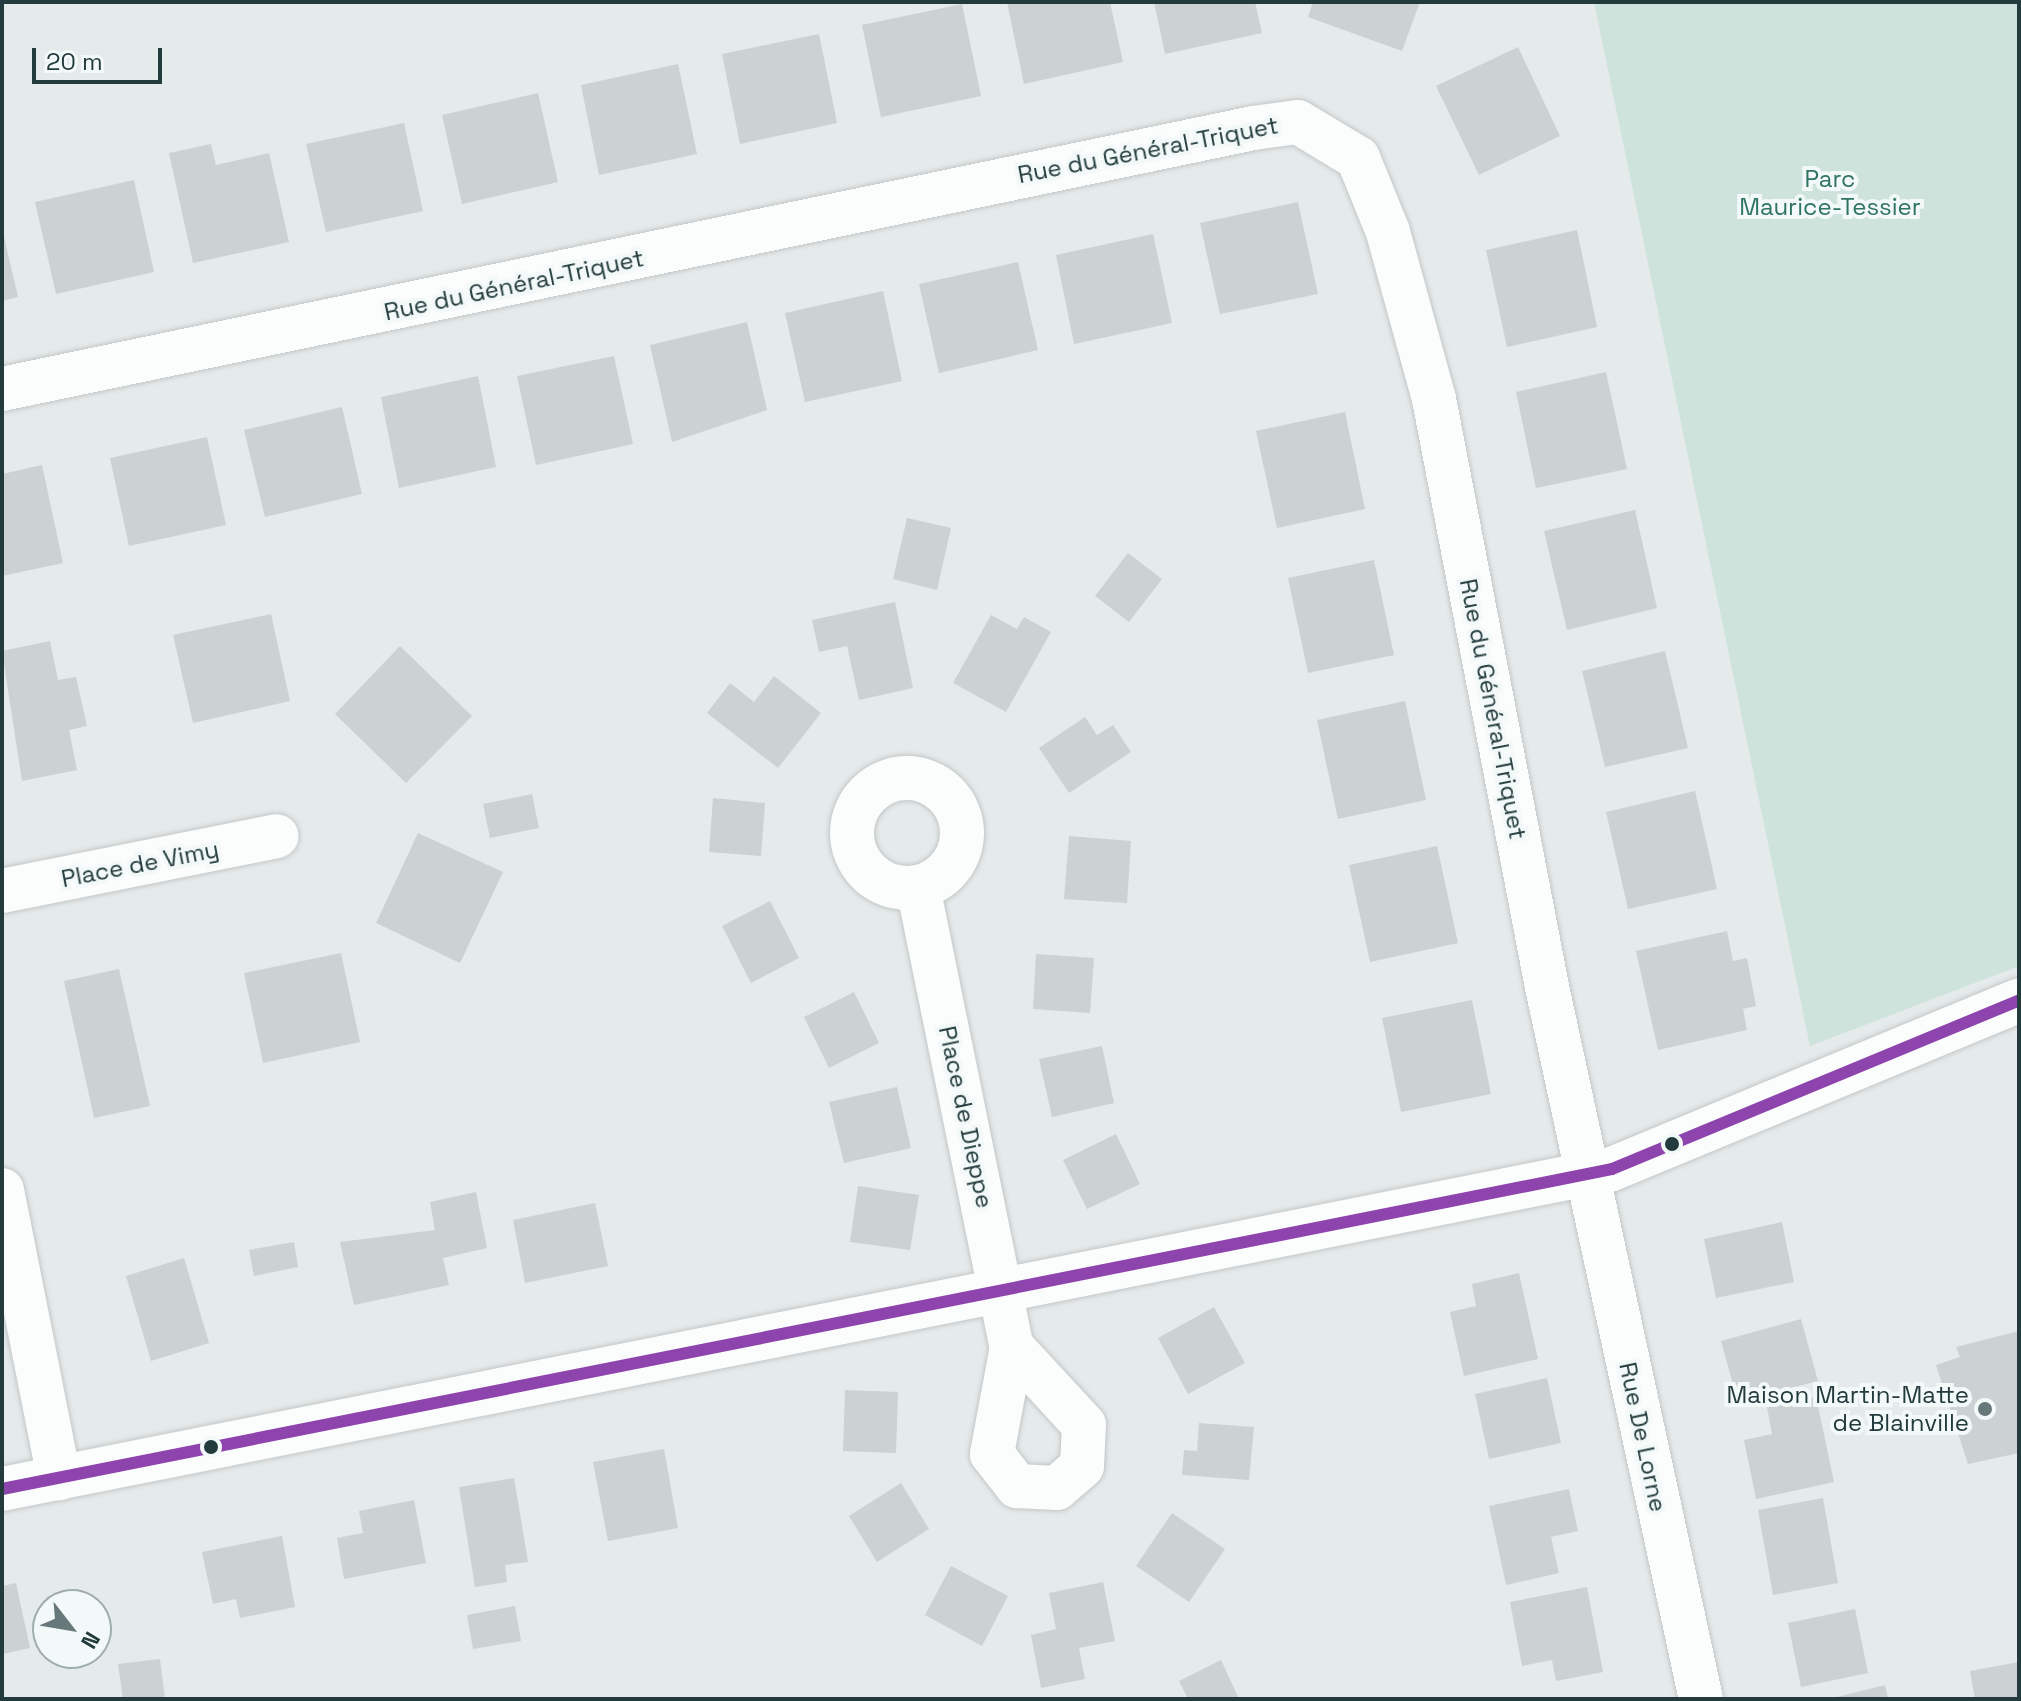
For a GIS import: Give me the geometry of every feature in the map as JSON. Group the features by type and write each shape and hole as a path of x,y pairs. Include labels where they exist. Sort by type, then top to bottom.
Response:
{"street":[{"name":"Rue du Général-Triquet","path":"2,389 675,252 830,211 1298,122 1358,158 1396,262 1434,399 1587,1174"},
{"name":"Place de Vimy","path":"2,891 277,836"},
{"name":"Place de Dieppe","path":"918,887 1012,1347"},
{"path":"2,1489 1643,1161 2019,1000"},
{"name":"Rue De Lorne","path":"1587,1174 1701,1699"},
{"path":"2,1190 59,1478"}],"green space":[{"name":"Parc Maurice-Tessier","path":"1594,2 2019,2 2019,966 1810,1046"}],"building":[{"path":"1007,2 1110,2 1123,62 1024,84"},
{"path":"1154,2 1255,2 1262,33 1165,54"},
{"path":"1313,2 1420,2 1402,51 1308,17"},
{"path":"962,4 981,96 881,117 862,25"},
{"path":"819,34 837,123 740,144 722,54"},
{"path":"1518,47 1560,136 1479,175 1436,86"},
{"path":"678,64 697,154 599,175 581,85"},
{"path":"538,93 558,182 462,204 442,115"},
{"path":"404,123 423,211 326,232 306,144"},
{"path":"211,144 216,165 269,153 289,242 193,263 169,153"},
{"path":"134,180 154,272 56,294 35,202"},
{"path":"1298,202 1318,294 1220,314 1200,223"},
{"path":"2,228 18,297 2,301"},
{"path":"1577,230 1597,327 1507,347 1486,250"},
{"path":"1153,234 1172,323 1074,344 1056,255"},
{"path":"1018,262 1038,350 939,373 919,284"},
{"path":"883,291 902,381 805,402 785,313"},
{"path":"747,322 767,410 672,442 650,345"},
{"path":"614,356 633,444 536,465 517,376"},
{"path":"1606,372 1627,469 1536,488 1516,392"},
{"path":"478,376 496,467 399,488 381,397"},
{"path":"342,407 362,494 265,517 244,430"},
{"path":"1345,412 1365,509 1277,528 1256,431"},
{"path":"207,437 226,525 129,546 110,458"},
{"path":"42,465 63,563 2,576 2,474"},
{"path":"1635,510 1657,608 1567,630 1544,531"},
{"path":"907,518 951,528 937,590 893,579"},
{"path":"1128,553 1162,579 1129,622 1095,596"},
{"path":"1374,560 1394,655 1308,673 1288,578"},
{"path":"895,602 913,688 859,700 847,646 819,652 812,620"},
{"path":"271,614 290,701 193,723 173,635"},
{"path":"991,615 1017,629 1024,617 1051,632 1006,712 953,683"},
{"path":"50,641 58,680 76,677 87,726 69,730 77,770 22,781 2,651"},
{"path":"400,646 472,716 406,783 335,714"},
{"path":"1665,651 1688,748 1605,767 1582,671"},
{"path":"774,676 821,713 778,768 707,713 730,683 754,702"},
{"path":"1405,701 1426,800 1338,819 1317,720"},
{"path":"1085,717 1097,735 1113,725 1131,752 1069,793 1039,748"},
{"path":"1695,791 1717,889 1628,909 1606,812"},
{"path":"532,794 539,828 490,838 483,804"},
{"path":"713,798 765,803 761,856 709,852"},
{"path":"418,833 503,872 460,963 376,923"},
{"path":"1069,836 1131,841 1127,903 1064,899"},
{"path":"1437,846 1458,943 1370,962 1349,865"},
{"path":"770,901 799,958 751,983 722,926"},
{"path":"1727,931 1733,961 1747,958 1756,1006 1743,1009 1747,1030 1658,1050 1636,951"},
{"path":"341,953 360,1042 263,1063 244,973"},
{"path":"1036,954 1094,958 1090,1013 1033,1009"},
{"path":"119,969 150,1106 94,1118 64,981"},
{"path":"854,992 879,1043 829,1068 804,1017"},
{"path":"1472,1000 1491,1094 1401,1112 1382,1018"},
{"path":"1102,1046 1114,1103 1052,1117 1039,1059"},
{"path":"897,1087 911,1148 844,1163 829,1102"},
{"path":"1116,1134 1140,1184 1087,1209 1063,1160"},
{"path":"858,1186 919,1195 910,1250 850,1242"},
{"path":"476,1192 487,1248 443,1258 449,1285 354,1305 340,1242 435,1230 430,1202"},
{"path":"595,1203 608,1266 525,1283 513,1220"},
{"path":"1782,1222 1794,1282 1716,1298 1704,1239"},
{"path":"294,1242 298,1267 254,1276 249,1250"},
{"path":"184,1258 209,1343 151,1361 126,1276"},
{"path":"1519,1273 1538,1359 1464,1376 1450,1312 1476,1306 1472,1284"},
{"path":"1214,1307 1245,1363 1188,1394 1158,1338"},
{"path":"1801,1319 1818,1381 1738,1402 1721,1341"},
{"name":"Maison Martin-Matte de Blainville","path":"2019,1331 2019,1453 1968,1464 1936,1365 1960,1357 1956,1347"},
{"path":"1547,1378 1561,1443 1489,1459 1475,1394"},
{"path":"845,1390 898,1392 896,1453 843,1451"},
{"path":"1816,1397 1834,1482 1756,1499 1744,1440 1772,1434 1767,1407"},
{"path":"1199,1423 1254,1427 1249,1480 1182,1475 1184,1450 1197,1451"},
{"path":"664,1449 678,1528 608,1541 593,1462"},
{"path":"514,1478 528,1562 505,1565 507,1582 475,1587 459,1487"},
{"path":"901,1483 929,1529 877,1562 849,1516"},
{"path":"1569,1489 1578,1531 1551,1537 1559,1573 1506,1585 1489,1506"},
{"path":"1823,1498 1838,1583 1773,1595 1758,1510"},
{"path":"414,1500 426,1563 344,1579 337,1538 363,1533 359,1511"},
{"path":"1172,1513 1225,1549 1189,1602 1136,1566"},
{"path":"282,1536 295,1607 240,1618 236,1599 213,1604 202,1552"},
{"path":"951,1566 1008,1596 982,1646 925,1615"},
{"path":"1103,1582 1115,1641 1079,1648 1085,1679 1041,1688 1031,1635 1056,1629 1049,1593"},
{"path":"16,1583 30,1648 2,1654 2,1586"},
{"path":"1587,1587 1603,1672 1556,1681 1552,1660 1522,1666 1510,1602"},
{"path":"515,1606 521,1641 473,1649 467,1615"},
{"path":"1855,1609 1868,1673 1801,1687 1788,1623"},
{"path":"160,1659 165,1699 123,1699 118,1664"},
{"path":"1221,1660 1239,1699 1188,1699 1179,1681"},
{"path":"2019,1662 2019,1699 1975,1699 1970,1671"},
{"path":"1885,1685 1888,1699 1833,1699 1833,1698"}],"transit line":[{"path":"2,1489 1612,1169 2019,1000"}],"place":[{"name":"Maison Martin-Matte de Blainville","path":"1985,1409"}]}
